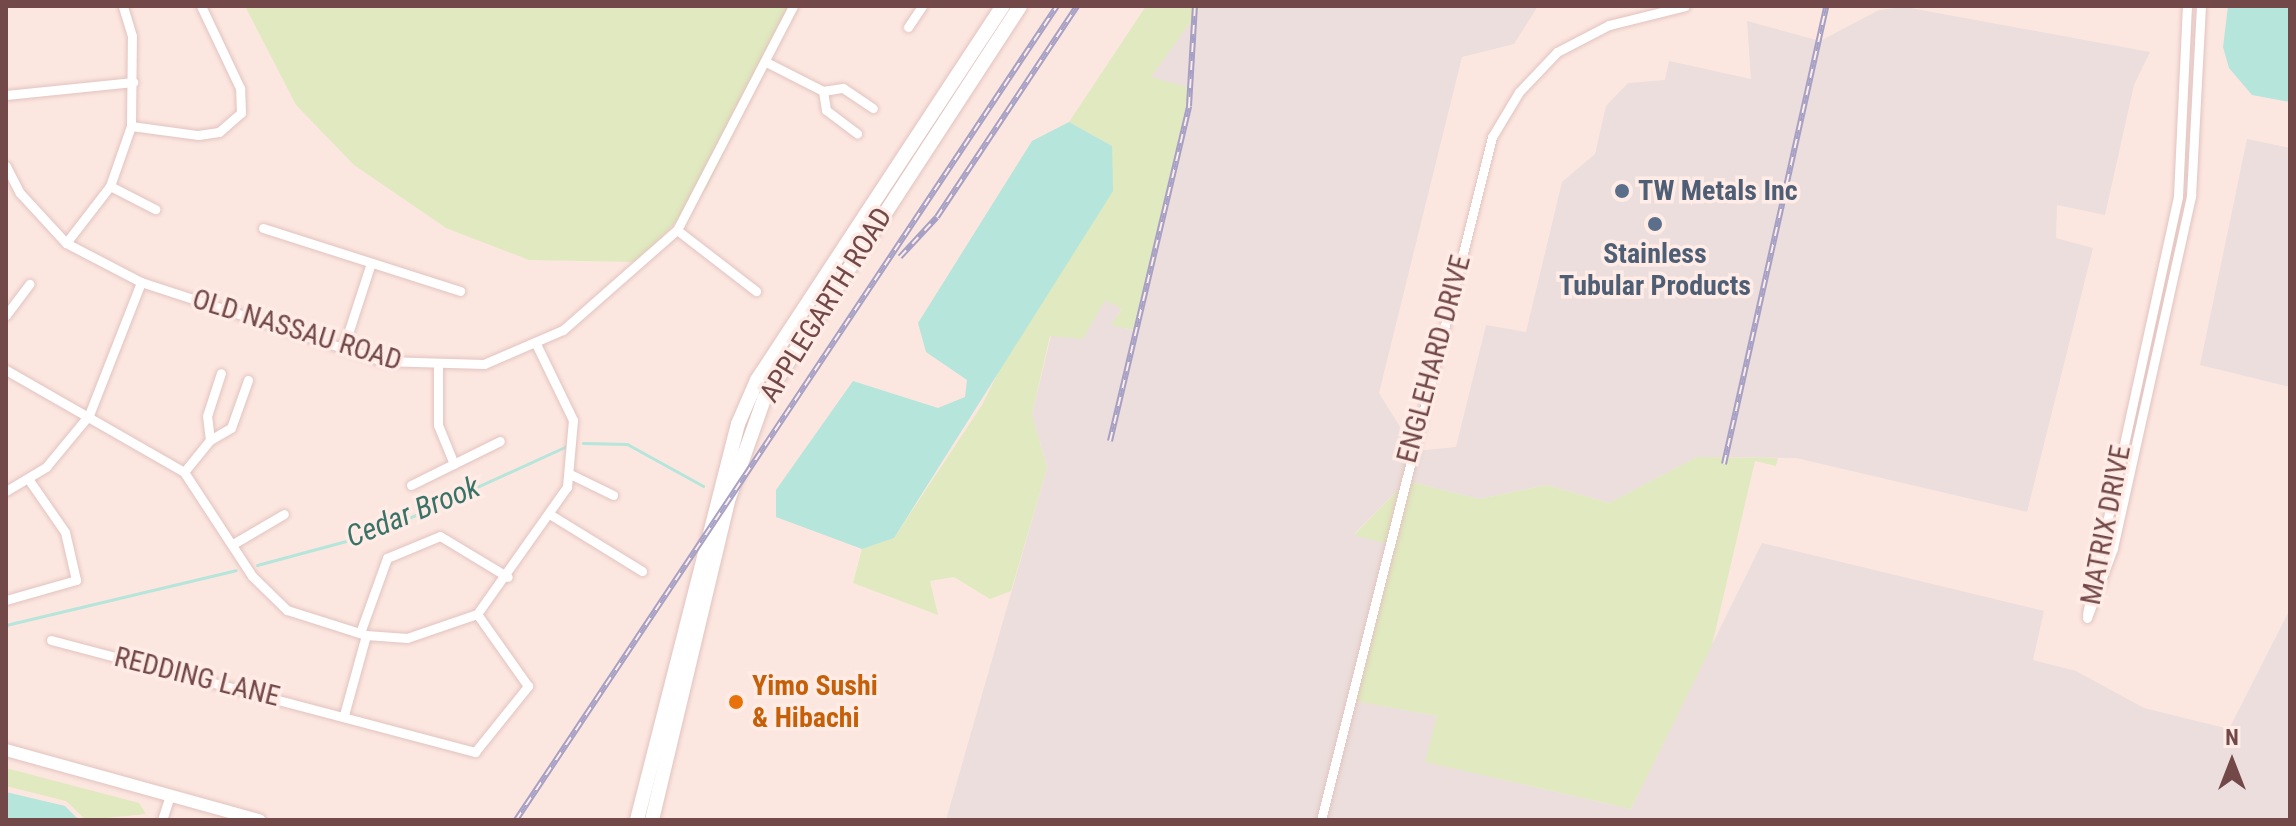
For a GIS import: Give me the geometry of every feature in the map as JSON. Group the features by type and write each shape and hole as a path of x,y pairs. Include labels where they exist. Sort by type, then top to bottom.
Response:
{"main road":[{"name":"APPLEGARTH ROAD","path":"637,820 738,424 757,380 1003,6"},
{"name":"APPLEGARTH ROAD","path":"652,820 729,498 764,399 1020,6"}],"street":[{"path":"66,243 110,186 131,126 132,36 123,6"},
{"path":"131,126 198,135 219,132 241,113 240,88 201,6"},
{"name":"OLD NASSAU ROAD","path":"6,166 66,243 141,282 343,349 438,367 484,364 537,346 677,230 793,6"},
{"path":"908,27 922,6"},
{"name":"ENGLEHARD DRIVE","path":"1321,820 1492,137 1519,92 1557,52 1609,25 1685,6"},
{"name":"MATRIX DRIVE","path":"2187,6 2178,196 2087,618 2113,548 2191,196 2201,6"},
{"path":"766,62 823,91 843,88 873,108"},
{"path":"6,95 133,82"},
{"path":"823,91 826,110 857,133"},
{"path":"110,186 155,209"},
{"path":"263,228 460,291"},
{"path":"677,230 756,291"},
{"path":"343,349 371,263"},
{"path":"6,491 29,480 89,415 141,282"},
{"path":"6,315 29,284"},
{"path":"6,370 184,472 233,544 287,610 363,634 427,636 477,614 508,577 551,515 570,474 573,420 537,346"},
{"path":"438,367 438,425 454,464"},
{"path":"210,440 207,416 221,373"},
{"path":"184,472 210,440 231,428 248,380"},
{"path":"411,485 500,441"},
{"path":"570,474 613,495"},
{"path":"6,600 76,580 65,532 29,480"},
{"path":"233,544 284,514"},
{"path":"551,515 642,571"},
{"path":"344,715 363,634 387,558 440,536 508,577"},
{"name":"REDDING LANE","path":"51,640 344,715 463,750 483,749 528,686 477,614"},
{"path":"6,750 259,820"},
{"path":"162,820 170,796"}],"shaded area":[{"path":"1202,6 1538,6 1514,44 1462,57 1379,393 1415,451 1456,447 1486,325 1526,332 1562,182 1595,154 1606,106 1628,83 1665,80 1669,61 1751,79 1747,21 1820,41 1879,10 1905,7 2150,52 2134,85 2105,215 2057,205 2056,238 2093,248 2027,512 1796,458 1697,457 1609,503 1547,485 1479,499 1407,481 1354,534 1392,545 1356,701 1437,716 1426,762 1631,809 1762,543 2044,611 2033,660 2076,671 2144,708 2229,729 2290,609 2290,820 946,820 1047,468 1032,414 1051,336 1105,300 1122,308 1112,325 1133,330 1190,89 1150,77"},
{"path":"2247,139 2290,148 2290,387 2200,365"}],"green space":[{"path":"245,6 794,6 707,188 639,262 529,260 446,228 354,165 296,105"},
{"path":"1146,6 1202,6 1151,77 1190,88 1134,330 1111,325 1122,309 1105,300 1083,339 1050,336 1032,414 1047,468 1011,591 990,599 954,577 930,581 938,615 853,583 862,549 894,538 982,405 1112,146 1069,122"},
{"path":"1697,457 1778,458 1776,466 1755,461 1712,645 1631,809 1425,762 1437,716 1355,701 1392,545 1354,535 1407,481 1479,499 1547,485 1609,503"},
{"path":"6,768 139,803 146,814 86,820 66,801 6,786"}],"water":[{"path":"2228,6 2290,6 2290,102 2252,95 2229,68 2223,47"},
{"path":"1069,122 1112,146 1113,191 894,538 862,549 776,517 776,490 853,381 938,408 965,397 967,380 926,352 918,323 1032,141"},
{"path":"6,792 65,806 79,820 6,820"}],"waterway":[{"name":"Cedar Brook","path":"583,443 627,444 703,486"},
{"name":"Cedar Brook","path":"257,565 376,533 565,447"},
{"name":"Cedar Brook","path":"6,625 236,570"}],"railway":[{"path":"516,820 1057,6"},
{"path":"900,257 937,217 1077,6"},
{"path":"1110,441 1189,106 1195,6"},
{"path":"1724,464 1826,6"}],"place":[{"name":"TW Metals Inc","path":"1622,191"},
{"name":"Stainless Tubular Products","path":"1655,224"},
{"name":"Yimo Sushi & Hibachi","path":"736,702"}]}
